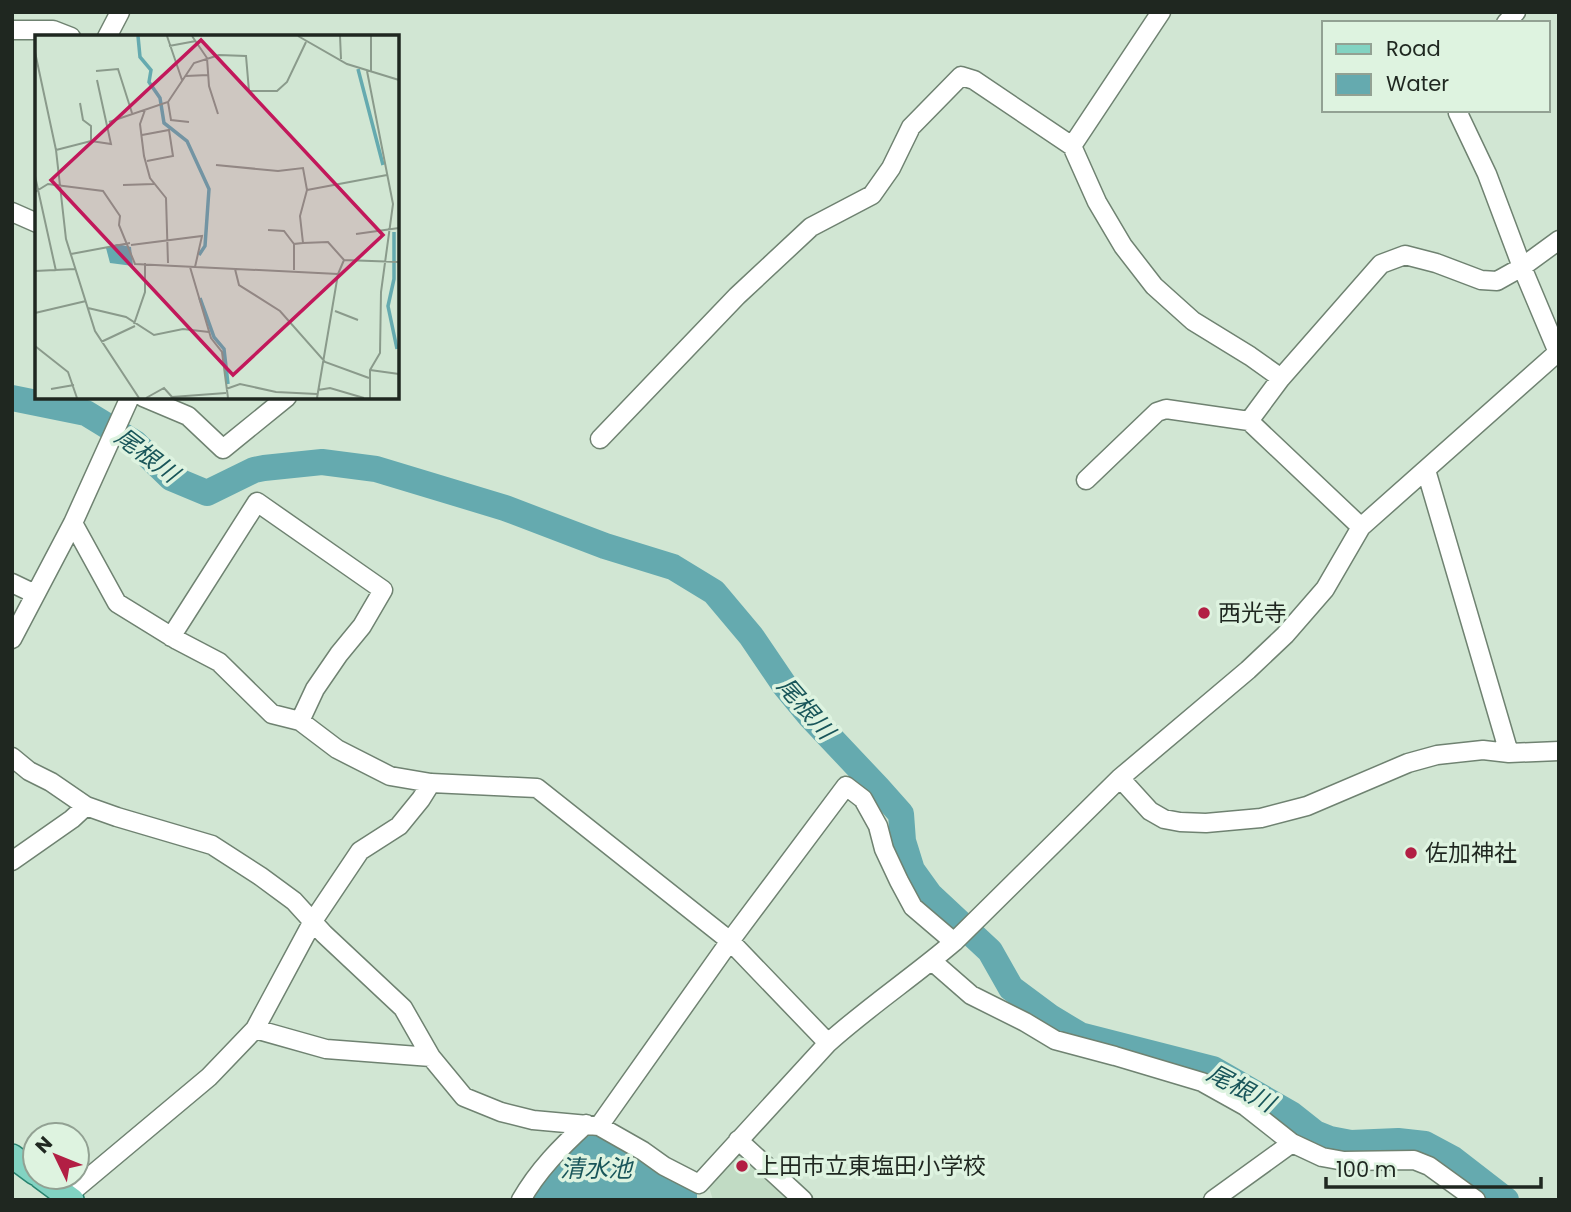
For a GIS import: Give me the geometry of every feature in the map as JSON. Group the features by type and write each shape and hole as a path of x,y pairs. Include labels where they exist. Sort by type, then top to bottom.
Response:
{"street":[{"path":"108,35 120,12"},
{"path":"1072,146 1161,12"},
{"path":"12,30 53,30 66,35"},
{"path":"600,439 737,296 811,227 872,195 891,167 911,127 961,76 974,80 1072,146 1097,202 1123,246 1154,286 1193,321 1281,378"},
{"path":"12,757 29,771 51,782 86,806 212,845 283,892 403,1008 431,1057 464,1097 501,1112 533,1120 593,1125 699,1184 828,1043 851,1022 932,961 1120,778 1248,670 1285,635 1325,589 1361,527 1558,354 1487,174 1459,112"},
{"path":"12,212 35,222"},
{"path":"1248,421 1281,378 1381,264 1405,255 1481,280 1497,281 1522,267 1559,240"},
{"path":"12,639 73,523 129,399"},
{"path":"148,399 188,416 223,449 285,399"},
{"path":"1086,480 1157,412 1166,409 1248,421 1361,527"},
{"path":"1426,470 1509,753"},
{"path":"171,637 257,502 383,590 362,626 315,689 300,721"},
{"path":"73,523 117,603 171,637 219,662 272,714 300,721 337,749 390,776 431,783 537,788 730,942 828,1043"},
{"path":"12,583 35,594"},
{"path":"1120,778 1150,811 1164,819 1206,823 1261,818 1307,806 1408,763 1437,755 1483,750 1509,753 1559,751"},
{"path":"67,1199 209,1077 255,1029 313,921 360,852 399,825 431,783"},
{"path":"521,1200 531,1181 555,1153 593,1125 846,786 863,799 878,826 884,849 913,907 962,934"},
{"path":"12,862 86,806"},
{"path":"932,961 971,995 1055,1040 1202,1082 1245,1106 1292,1143 1322,1157 1344,1161 1414,1160 1429,1166 1476,1200"},
{"path":"255,1029 326,1049 431,1057"},
{"path":"738,1140 803,1200"},
{"path":"1213,1200 1292,1143"}],"shaded area":[{"name":"上田市立東塩田小学校","path":"741,1148 797,1200 713,1200 708,1184"}],"water":[{"name":"清水池","path":"592,1134 607,1136 691,1185 697,1192 697,1200 530,1200 557,1163 574,1146"}],"waterway":[{"name":"尾根川","path":"12,398 86,413 135,443 171,478 207,493 254,470 264,468 322,462 376,469 505,508 605,546 673,567 714,592 751,636 785,686 809,715 901,814 903,841 912,870 930,895 990,951 1011,988 1080,1035 1213,1069 1291,1114 1315,1133 1330,1139 1351,1143 1398,1141 1425,1144 1453,1159 1506,1200"}],"place":[{"name":"西光寺","path":"1204,613"},
{"name":"佐加神社","path":"1411,853"},
{"name":"上田市立東塩田小学校","path":"742,1166"}]}
